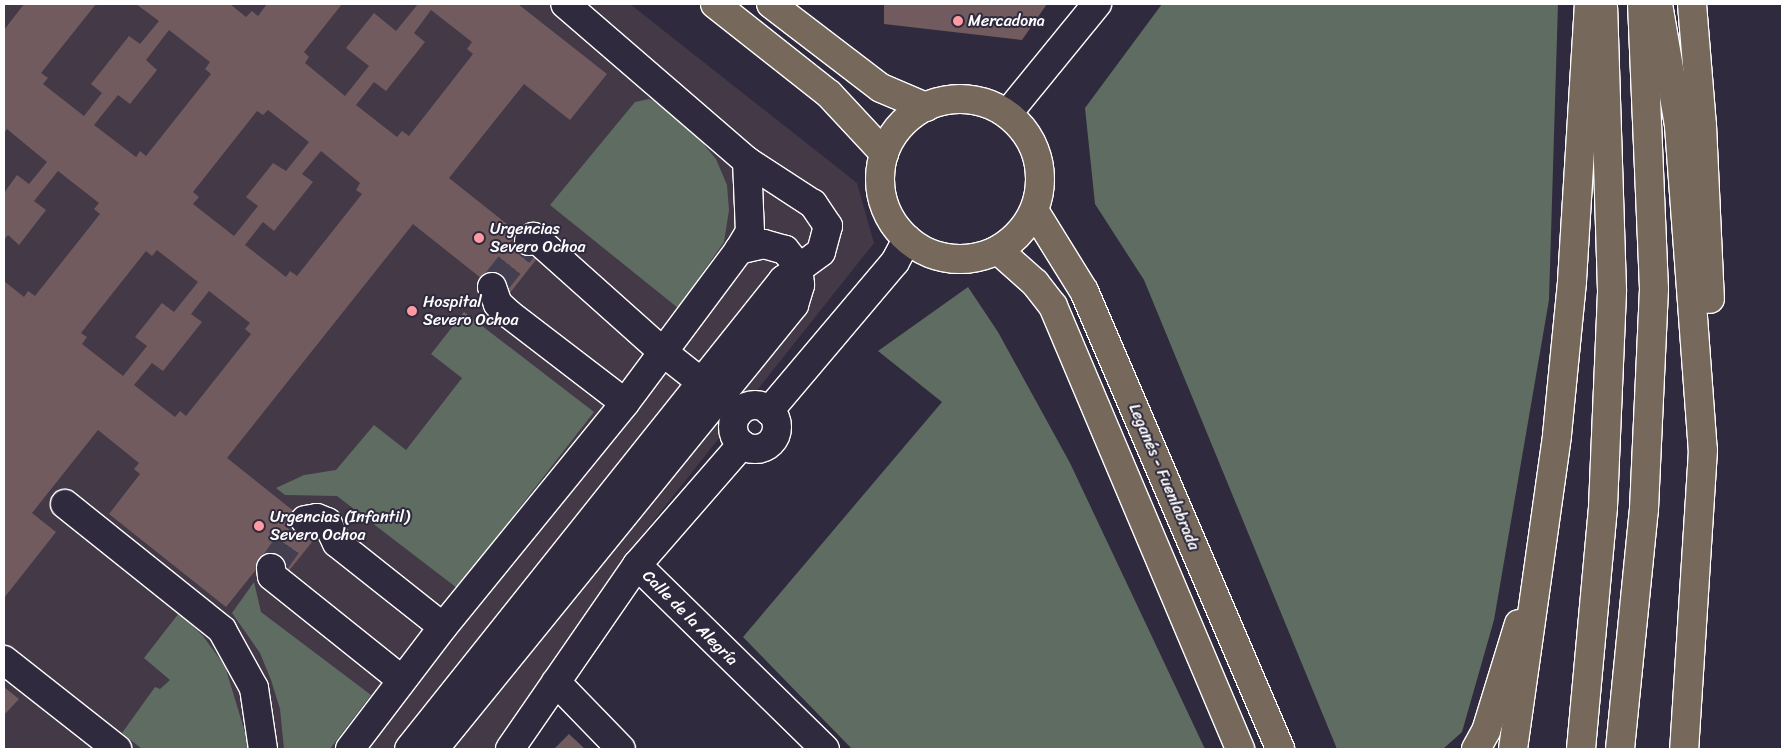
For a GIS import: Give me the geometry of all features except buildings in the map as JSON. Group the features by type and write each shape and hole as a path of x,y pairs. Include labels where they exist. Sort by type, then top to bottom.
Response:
{"highway":[{"path":"715,4 829,94 884,153"},
{"path":"771,4 881,88 926,107"},
{"path":"1513,749 1542,546 1572,281 1589,4"},
{"path":"1581,749 1604,507 1612,290 1603,4"},
{"path":"1620,749 1644,509 1654,289 1642,4"},
{"path":"1658,4 1679,126 1703,450"},
{"path":"1684,749 1703,450 1710,292 1692,4"},
{"path":"950,99 975,100 1008,113 1033,145 1040,172 1035,212 998,250 957,259 930,254 907,239 890,218 881,193 884,153 905,121 926,107 950,99"},
{"name":"Leganés - Fuenlabrada","path":"1035,212 1084,291 1280,749"},
{"path":"998,250 1035,283 1053,306 1240,749"},
{"path":"1476,749 1486,731 1542,546"}],"street":[{"path":"565,4 645,70 747,161 813,204 828,226 821,252 798,266"},
{"path":"1008,113 1097,4"},
{"path":"350,749 443,627 625,403 739,250 750,232 747,161"},
{"path":"529,241 533,238 555,255 663,352 721,397 769,411 776,426 773,440 754,449 742,444 721,397"},
{"path":"769,411 895,262 907,239"},
{"path":"434,749 794,306 800,285 798,266 785,250 764,244 739,250"},
{"path":"492,287 498,304 509,314 625,403"},
{"path":"409,749 721,397"},
{"path":"636,564 742,444"},
{"path":"65,504 222,630 254,688 263,749"},
{"path":"305,520 317,518 328,522 337,543 443,627"},
{"name":"Calle de la Alegría","path":"510,749 636,564 825,749"},
{"path":"271,568 272,576 402,680"},
{"path":"4,660 117,749"},
{"path":"556,682 622,749"}],"shaded area":[{"name":"Hospital Severo Ochoa","path":"4,4 630,4 857,183 874,243 639,539 499,749 4,749"}],"green space":[{"path":"1162,4 1558,4 1549,300 1494,620 1462,732 1443,749 1337,749 1144,280 1095,204 1085,108"},
{"path":"649,99 665,105 695,134 716,159 727,185 729,210 724,242 678,308 550,205 635,102"},
{"path":"968,287 998,332 1070,463 1205,749 852,749 743,637 942,402 878,351"},
{"path":"464,312 594,412 457,588 337,496 285,495 276,488 304,475 336,470 374,425 406,450 462,378 431,354"},
{"path":"254,582 261,612 371,695 330,749 284,749 280,709 271,680 260,653 232,613"},
{"path":"179,613 203,636 225,666 250,749 142,749 122,733 155,687 160,689 170,680 144,658"}],"tunnel":[{"path":"492,287 529,241"},
{"path":"271,568 305,520"}],"place":[{"name":"Mercadona","path":"958,21"},
{"name":"Urgencias Severo Ochoa","path":"479,238"},
{"name":"Hospital Severo Ochoa","path":"412,311"},
{"name":"Urgencias (Infantil) Severo Ochoa","path":"259,526"}]}
